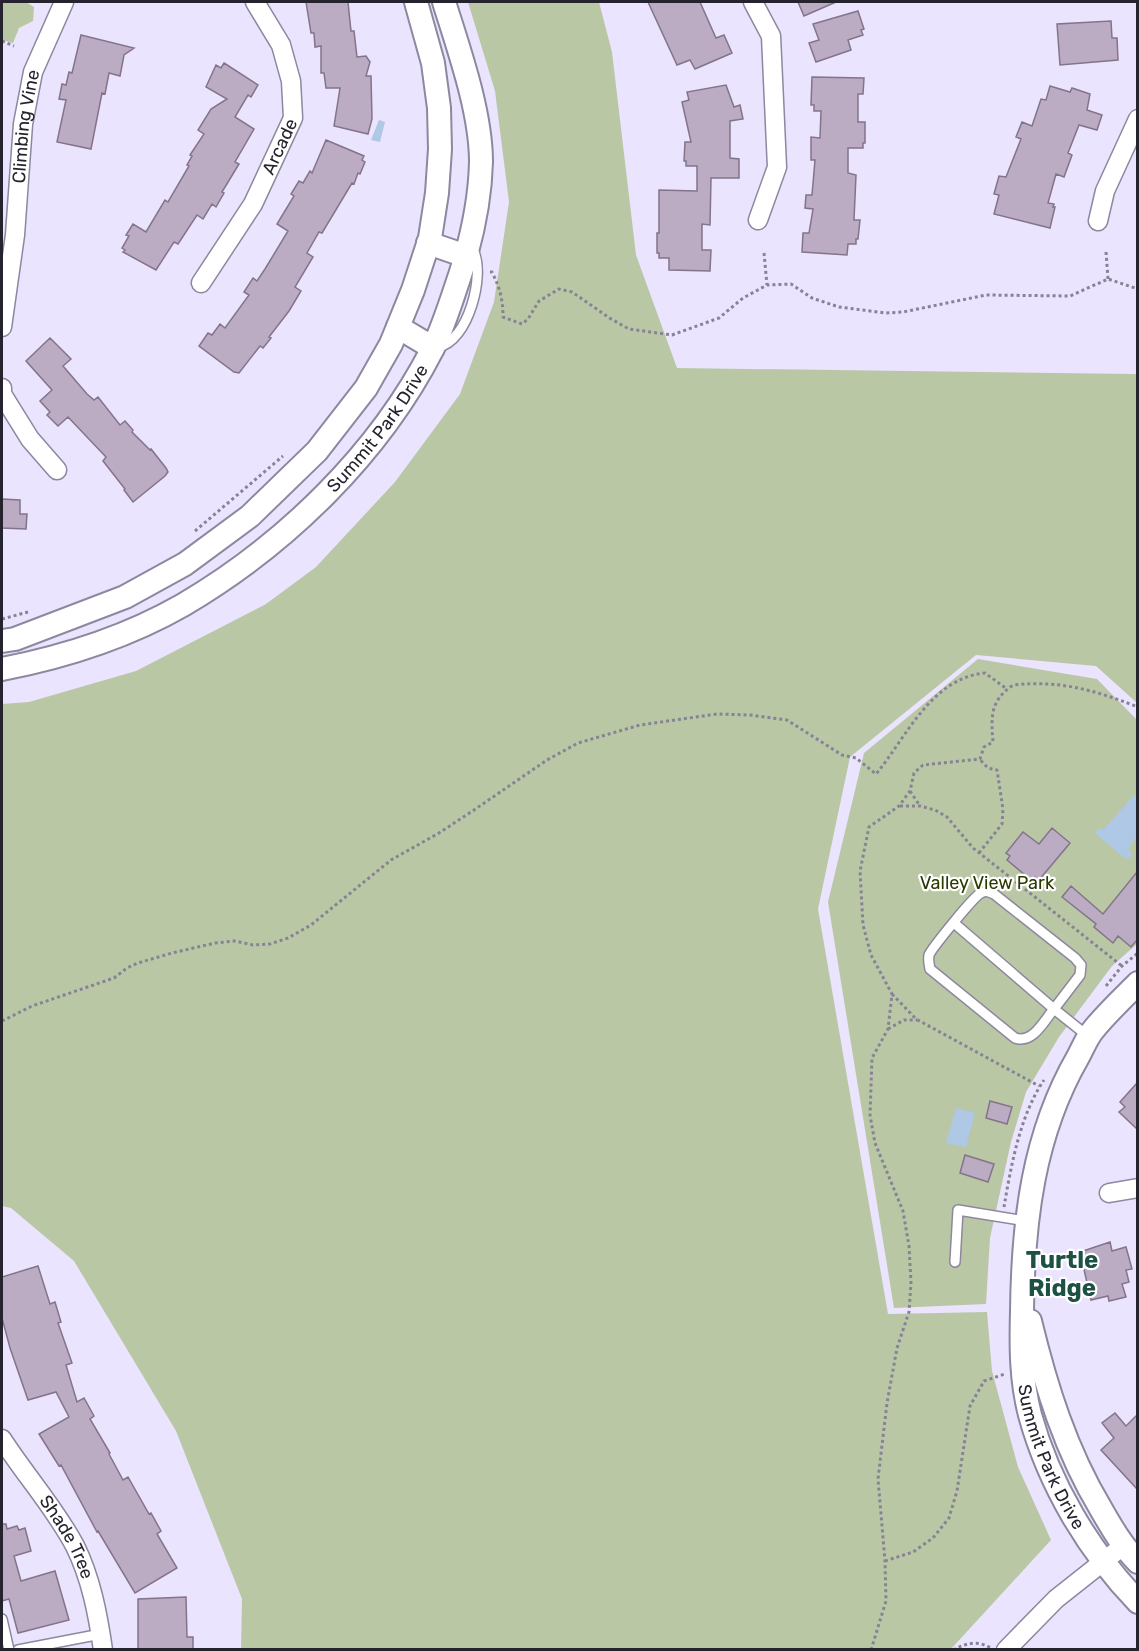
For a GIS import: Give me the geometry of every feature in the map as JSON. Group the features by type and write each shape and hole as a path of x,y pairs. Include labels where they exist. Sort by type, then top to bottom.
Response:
{"street":[{"name":"Climbing Vine","path":"2,327 15,236 23,124 33,72 64,2"},
{"name":"Arcade","path":"201,283 253,204 293,118 291,81 281,45 255,2"},
{"name":"Summit Park Drive","path":"2,641 15,639 126,597 185,564 250,516 317,451 366,388 398,327 413,290 428,243 437,193 440,149 439,108 433,63 416,2"},
{"name":"Summit Park Drive","path":"2,669 82,650 180,606 222,581 286,532 347,471 404,396 433,348 450,306 468,250 479,200 481,160 478,133 466,77 444,2"},
{"path":"753,2 771,36 777,167 758,220"},
{"path":"1098,221 1105,191 1137,119"},
{"path":"428,243 468,250"},
{"path":"398,327 433,348"},
{"path":"2,388 2,394 30,439 57,470"},
{"name":"Summit Park Drive","path":"1137,983 1089,1036 1065,1079 1042,1140 1026,1221 1021,1369 1030,1414 1055,1482 1077,1522 1103,1561 1137,1602"},
{"path":"1109,1193 1137,1188"},
{"name":"Summit Park Drive","path":"1022,1290 1041,1366 1062,1431 1088,1487 1130,1554"},
{"name":"Shade Tree","path":"2,1439 75,1547 89,1580 102,1642"},
{"path":"1006,1650 1056,1599 1103,1561 1130,1554"}],"lane":[{"path":"985,891 994,894 1075,958 1080,965 1080,975 1054,1009 1030,1038 1023,1040 1015,1038 930,969 928,961 930,952 978,894 985,891"},
{"path":"954,923 1089,1036"},
{"path":"955,1262 958,1210 1026,1221"},
{"path":"2,1618 9,1650"},
{"path":"18,1650 102,1642"}],"path":[{"path":"2,41 14,46"},
{"path":"1106,252 1108,279"},
{"path":"764,253 767,285"},
{"path":"492,272 503,300 503,317 511,321 522,324 528,319 539,301 559,289 572,292 629,329 672,335 719,318 743,298 767,285 791,284 812,298 839,307 886,313 903,312 986,294 1070,296 1108,279 1137,289"},
{"path":"188,537 286,453"},
{"path":"2,619 29,612"},
{"path":"2,1021 32,1006 114,978 138,963 172,953 215,943 235,941 253,945 270,944 288,939 311,925 391,860 440,833 547,760 578,742 640,724 717,714 750,715 787,720 842,755 856,758 876,774 931,700 953,684 972,674 985,673 1007,689"},
{"path":"980,759 984,747 993,742 991,721 993,705 1013,685 1036,682 1055,683 1097,691 1137,707"},
{"path":"980,759 923,765 914,773 910,791 899,806 869,827 860,871 863,925 872,955 892,993 916,1019 1040,1086"},
{"path":"979,852 1002,824 1003,809 997,770 990,770 980,759"},
{"path":"910,791 920,806"},
{"path":"899,806 920,806 935,810 947,817 979,852 1122,966"},
{"path":"871,1650 886,1601 878,1479 887,1403 897,1348 909,1312 911,1282 909,1246 903,1211 875,1143 870,1115 872,1059 888,1029 892,993"},
{"path":"888,1029 904,1020 916,1019"},
{"path":"885,1561 913,1552 933,1538 949,1518 957,1491 970,1406 984,1381 1021,1369"},
{"path":"953,1650 968,1643 982,1643 993,1650"}],"green space":[{"path":"2,2 26,2 34,7 33,21 19,28 13,43 2,40"},
{"path":"468,2 599,2 612,52 636,255 677,368 1137,374 1137,703 1096,666 976,655 850,757 818,909 888,1314 987,1312 992,1371 1018,1467 1051,1540 951,1649 241,1649 242,1599 176,1431 74,1261 11,1208 2,1206 2,704 29,702 136,671 266,604 316,567 395,482 460,394 494,302 509,202 495,91"},
{"name":"Valley View Park","path":"978,659 1097,679 1137,720 1137,944 1112,966 1059,1037 1026,1092 1011,1142 990,1238 986,1304 894,1308 828,902 864,753"}],"water":[{"path":"379,120 385,122 380,142 371,140"},
{"path":"1134,795 1137,799 1137,836 1128,849 1133,854 1127,860 1095,833 1099,828 1103,830"},
{"path":"956,1108 975,1113 966,1147 946,1143"}],"building":[{"path":"306,2 348,2 357,57 366,56 370,62 366,76 371,76 372,119 368,134 334,126 340,88 326,88 324,73 321,73 321,46 315,47"},
{"path":"648,2 700,2 716,38 724,35 732,53 695,69 690,60 677,65"},
{"path":"798,2 836,2 804,16"},
{"path":"858,11 864,29 861,30 863,35 848,40 851,50 816,62 809,43 819,40 813,24"},
{"path":"1111,21 1112,38 1117,38 1118,60 1060,65 1057,24"},
{"path":"81,35 134,48 124,55 120,76 109,73 105,94 102,93 91,149 57,142 66,100 59,99 62,84 66,85 69,72 72,73"},
{"path":"224,63 258,85 251,97 248,95 235,117 254,129 235,162 239,164 216,207 212,204 203,219 197,215 178,244 174,242 156,270 123,252 125,250 122,248 129,236 126,235 133,224 146,232 165,200 168,202 189,166 187,165 192,156 190,155 204,134 198,130 211,109 227,99 206,87 216,65 221,68"},
{"path":"812,77 864,78 863,94 858,94 858,122 865,122 865,143 863,143 863,148 848,148 848,173 856,175 854,220 860,220 858,239 856,239 856,244 848,244 847,255 802,252 803,233 809,233 813,209 805,208 806,195 812,195 815,160 811,160 811,137 820,138 821,111 814,111 814,105 811,105"},
{"path":"726,85 734,107 740,105 743,119 730,121 730,158 739,159 739,178 711,178 710,225 702,224 702,250 711,250 710,271 669,270 669,258 659,258 659,253 657,253 659,190 697,191 697,166 686,166 686,161 684,161 685,142 691,142 682,102 689,100 687,92"},
{"path":"1050,86 1070,92 1072,88 1090,94 1087,110 1102,115 1097,130 1079,125 1068,153 1072,155 1064,177 1056,174 1048,203 1054,204 1053,207 1055,207 1050,228 994,214 999,195 994,194 999,176 1006,177 1021,139 1016,137 1022,122 1032,126 1041,99 1046,100"},
{"path":"326,140 364,156 362,160 365,162 354,184 352,183 322,233 319,232 307,253 313,257 295,287 301,291 289,311 263,348 260,346 239,373 234,372 199,346 208,333 212,335 220,324 225,328 249,295 244,292 253,278 257,281 288,231 277,224 294,196 291,194 299,181 303,183 310,171 312,173"},
{"path":"50,338 71,359 63,366 87,394 94,400 98,397 120,425 125,421 133,430 132,432 151,449 166,468 168,472 165,476 133,502 103,461 106,457 68,417 58,426 47,415 50,412 40,401 52,390 26,361"},
{"path":"2,499 20,500 20,514 27,514 26,529 2,528"},
{"path":"1052,828 1070,843 1039,880 1035,877 1032,881 1007,860 1010,856 1006,853 1023,832 1039,844"},
{"path":"1137,872 1137,940 1131,947 1118,936 1113,943 1094,927 1096,924 1062,897 1071,886 1103,914"},
{"path":"1137,1083 1137,1129 1119,1112 1125,1107 1120,1102"},
{"path":"990,1101 1012,1107 1007,1124 986,1118"},
{"path":"965,1155 994,1164 988,1182 960,1173"},
{"path":"1110,1242 1112,1251 1126,1247 1132,1269 1126,1270 1129,1282 1122,1284 1126,1297 1109,1301 1108,1296 1091,1300 1080,1252"},
{"path":"38,1266 50,1304 55,1302 61,1322 58,1323 72,1363 66,1365 77,1402 84,1398 94,1416 90,1419 123,1480 128,1477 149,1514 151,1513 161,1531 157,1534 177,1568 135,1593 97,1532 61,1465 59,1466 39,1434 69,1417 56,1392 28,1400 10,1348 2,1318 2,1277"},
{"path":"1115,1413 1126,1426 1137,1415 1137,1489 1101,1450 1114,1438 1102,1423"},
{"path":"2,1524 6,1524 7,1529 17,1526 19,1530 25,1528 31,1551 14,1556 21,1581 55,1571 69,1620 18,1633 9,1599 2,1601"},
{"path":"186,1597 187,1637 193,1637 193,1650 138,1650 138,1599"}],"district":[{"name":"Turtle Ridge","path":"1062,1274"}]}
